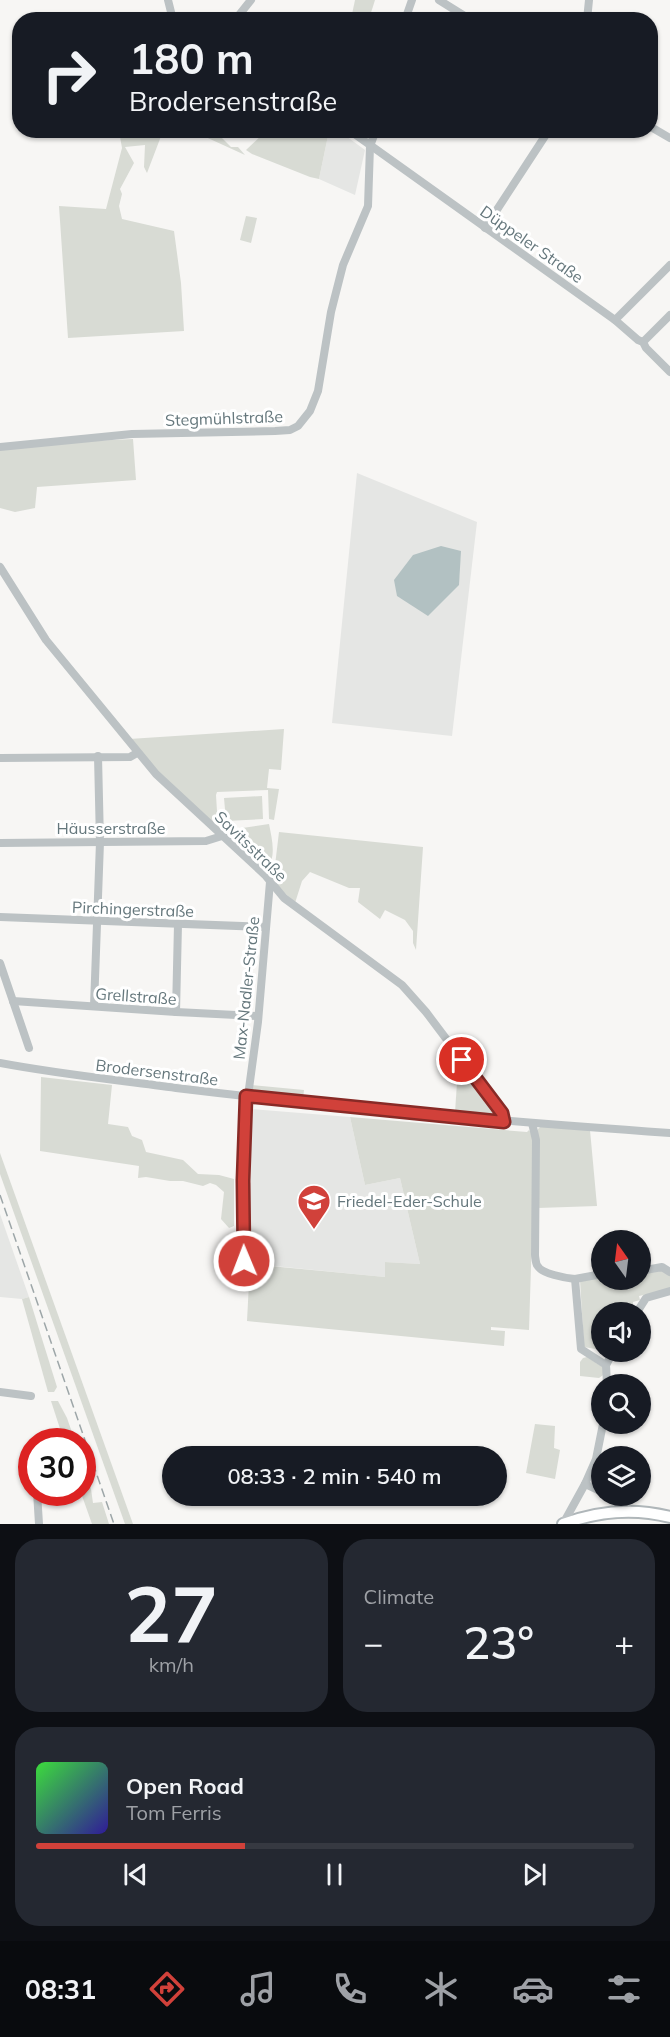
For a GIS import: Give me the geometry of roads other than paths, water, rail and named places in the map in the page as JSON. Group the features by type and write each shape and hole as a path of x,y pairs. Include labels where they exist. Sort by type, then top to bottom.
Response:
{"street":[{"path":"439,0 458,12"},
{"name":"Düppeler Straße","path":"360,138 615,320 643,342 670,372"},
{"path":"370,146 373,138"},
{"path":"485,228 544,138"},
{"name":"Stegmühlstraße","path":"0,447 132,434 275,431 290,430 298,426 310,411 318,391 331,312 343,265 368,206 370,146"},
{"path":"615,320 670,265"},
{"path":"643,342 670,315"},
{"name":"Savitsstraße","path":"0,567 46,640 156,774 265,874 285,898 402,985 438,1028 502,1113 504,1122"},
{"path":"0,758 130,756 137,753"},
{"path":"94,1006 100,842 98,756"},
{"name":"Häusserstraße","path":"0,843 206,841 222,836"},
{"name":"Max-Nadler-Straße","path":"244,1261 243,1180 247,1096 258,1016 270,882"},
{"name":"Pirchingerstraße","path":"0,917 266,927"},
{"path":"176,1012 178,924"},
{"path":"0,963 29,1048"},
{"name":"Grellstraße","path":"13,1001 258,1016"},
{"name":"Brodersenstraße","path":"0,1063 84,1077 247,1096 504,1122 670,1133"},
{"path":"532,1123 536,1140 534,1255 537,1264 539,1269 559,1276 575,1279 591,1276"},
{"path":"651,1269 662,1267 670,1272"},
{"path":"575,1279 581,1349 606,1365"},
{"path":"643,1302 646,1298 670,1291"},
{"path":"606,1374 608,1362"},
{"path":"0,1392 30,1396"},
{"path":"563,1524 596,1459 601,1434"},
{"path":"585,1484 591,1487"},
{"path":"38,1506 39,1524"},
{"path":"625,1506 629,1512"},
{"path":"563,1524 592,1516 629,1512 670,1517"}],"railway":[{"path":"0,1195 114,1524"}],"place":[{"name":"Friedel-Eder-Schule","path":"314,1230"}]}
